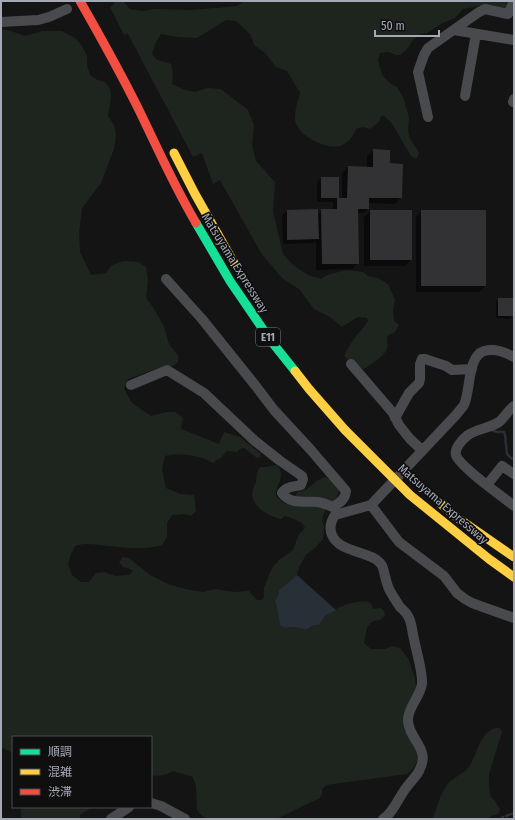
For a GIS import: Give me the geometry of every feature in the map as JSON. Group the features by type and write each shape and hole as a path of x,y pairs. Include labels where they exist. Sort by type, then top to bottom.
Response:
{"highway":[{"name":"Matsuyama Expressway","path":"80,1 104,42 184,203 230,282 271,341 309,389 345,430 410,495 489,559 514,577"},
{"name":"Matsuyama Expressway","path":"171,147 195,194 240,273"},
{"name":"Matsuyama Expressway","path":"395,462 412,478"},
{"name":"Matsuyama Expressway","path":"435,499 459,519 514,557"}],"street":[{"path":"428,117 418,72 428,48 485,9 508,14 514,2"},
{"path":"1,22 38,20 67,9"},
{"path":"454,30 514,40"},
{"path":"465,96 476,34"},
{"path":"166,279 202,319 274,410 344,488 346,495 334,511 330,527 331,533 339,544 379,561 383,567 389,589 408,615 411,622 422,684 408,715 408,727 422,751 423,758 418,772 392,810 383,819"},
{"path":"130,385 167,370 204,393 255,441 302,476 303,479 301,485 284,490 282,493 285,497 293,501 319,502 334,511 373,503 456,415 466,400 472,369 476,357 481,352 497,350 514,357"},
{"path":"395,418 409,393 419,383 422,359 446,366 452,370 472,369"},
{"path":"351,364 388,407 410,439 422,451"},
{"path":"514,406 499,422 469,434 457,449 456,454 458,459 469,470 514,506"},
{"path":"487,485 502,466 514,474"},
{"path":"373,503 399,542 444,576 457,593 483,608 514,618"},
{"path":"152,803 161,806 185,819"},
{"path":"111,819 128,808"}],"shaded area":[{"path":"115,1 123,1 130,9 142,11 155,9 191,10 237,6 245,1 511,1 507,9 488,5 463,9 455,18 441,24 427,33 421,34 413,40 407,49 400,55 388,52 380,53 378,60 382,75 391,84 397,87 404,99 409,118 408,131 410,139 419,152 416,159 411,156 391,122 384,116 381,116 379,122 370,129 363,127 356,129 354,134 347,142 336,147 314,141 307,136 297,126 295,120 300,93 287,71 276,67 265,53 254,45 250,34 236,21 226,20 197,38 161,34 156,42 152,54 157,60 171,64 173,74 172,84 185,90 195,92 207,88 221,89 248,110 254,125 252,146 256,161 275,182 273,211 283,254 293,265 308,275 321,279 327,275 346,270 363,272 368,276 378,278 388,284 395,300 393,311 394,321 399,325 395,332 387,336 386,352 373,363 363,369 344,356 351,343 368,321 367,318 358,317 342,327 330,317 314,309 299,289 282,278 261,253 220,180 213,184 202,153 193,157 128,34 124,35 110,7"},
{"path":"1,29 25,36 43,31 62,31 75,38 81,44 87,56 87,65 90,75 108,85 111,98 108,116 114,125 116,135 114,149 101,183 82,208 79,234 80,252 91,275 106,273 112,265 124,261 138,262 146,267 148,281 146,298 153,307 164,327 169,344 178,355 178,362 173,366 164,366 128,379 124,389 132,403 151,416 166,412 175,412 183,418 181,429 219,444 224,432 240,437 261,454 260,457 257,458 244,448 237,452 227,451 214,463 203,458 188,455 174,454 165,456 162,469 166,488 180,494 194,495 196,511 191,516 184,514 172,515 167,523 167,537 162,545 149,548 92,544 75,546 68,564 72,575 81,582 89,582 96,573 105,572 115,576 129,575 133,571 123,567 119,562 123,557 129,558 150,575 168,584 203,592 215,589 234,592 249,591 257,600 262,600 264,597 264,588 272,568 279,560 293,550 299,534 305,528 302,523 294,519 285,516 281,519 262,511 255,503 252,492 260,467 277,465 280,469 281,477 276,496 283,503 289,504 297,492 306,489 325,477 331,480 339,488 337,498 329,504 322,520 324,526 323,539 306,555 299,567 297,575 279,590 275,601 280,624 285,628 295,627 306,630 312,626 319,625 326,615 336,609 354,602 371,603 373,609 381,608 384,611 385,616 380,620 373,621 367,627 364,643 371,649 385,649 392,646 400,648 408,658 415,678 416,689 404,717 404,729 417,754 417,761 414,767 407,774 326,785 322,789 320,798 276,819 211,819 203,817 197,810 196,786 193,777 173,771 168,774 152,775 152,736 12,736 12,752 1,747"},
{"path":"297,575 336,610 325,616 319,625 312,626 306,630 295,627 285,628 280,625 275,601 279,590"},
{"path":"495,728 500,728 502,732 489,774 489,787 491,797 500,809 498,814 491,816 489,819 432,819 441,795 447,785 466,770 473,759 480,742"},
{"path":"22,808 90,808 80,815 80,819 21,819"}],"building":[{"path":"373,149 390,150 390,163 403,164 402,198 369,198 369,209 358,209 359,264 322,264 321,209 337,209 337,198 321,198 321,177 339,177 339,198 347,198 348,166 373,167"},
{"path":"318,209 319,239 287,240 287,210"},
{"path":"370,210 412,210 412,260 370,260"},
{"path":"421,210 486,210 486,286 421,286"},
{"path":"498,298 513,298 513,316 498,316"}],"waterway":[{"path":"491,428 497,432 504,432 507,454 514,459"},
{"path":"506,816 514,813"}],"traffic: fast":[{"path":"196,223 230,281 271,341 295,371"}],"traffic: slow":[{"path":"174,153 234,263"},
{"path":"295,371 345,430 410,495 489,559 514,577"},
{"path":"441,504 459,519 514,557"}],"traffic: jam":[{"path":"80,1 124,81 173,181 196,223"}]}
